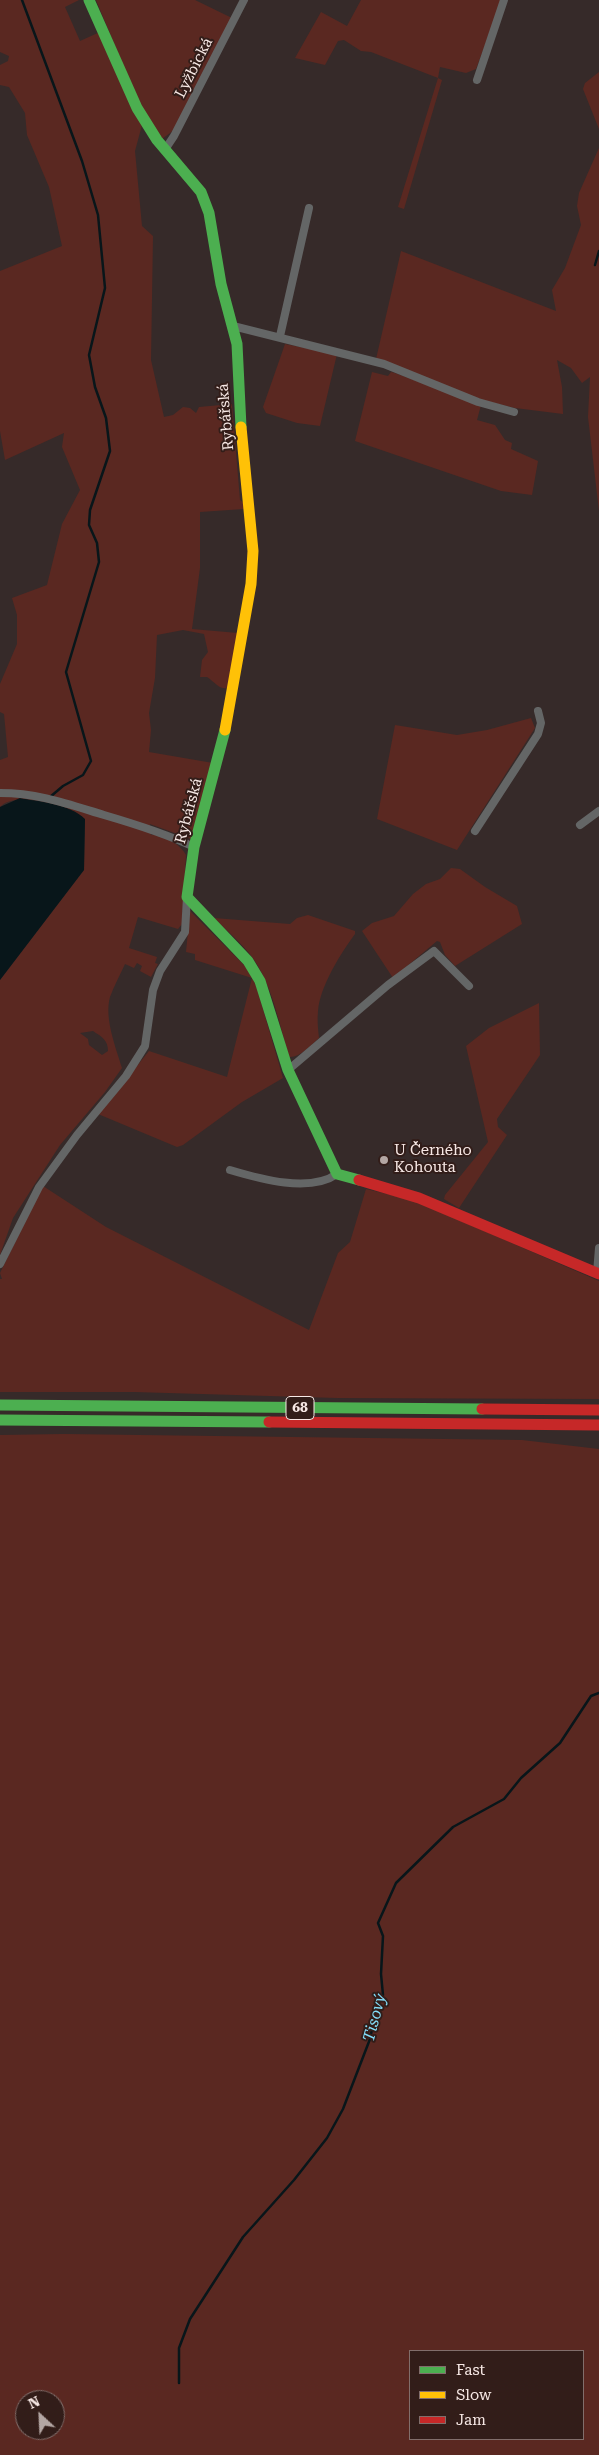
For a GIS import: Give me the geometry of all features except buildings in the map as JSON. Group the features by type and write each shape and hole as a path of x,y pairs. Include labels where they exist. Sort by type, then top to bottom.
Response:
{"main road":[{"name":"Rybářská","path":"89,0 137,108 156,140 166,148 201,192 209,213 221,284 237,344 239,410 253,551 251,584 230,712 194,847 187,897"},
{"path":"187,897 248,961 260,981 288,1070 300,1100 337,1174 419,1198 598,1273"},
{"name":"68","path":"0,1405 599,1410"},
{"name":"68","path":"0,1420 599,1425"}],"street":[{"name":"Lyžbická","path":"166,148 244,0"},
{"path":"477,80 504,0"},
{"path":"280,336 309,208"},
{"path":"233,326 280,336 384,364 478,402 514,412"},
{"path":"475,831 538,734 541,723 538,711"},
{"path":"0,793 25,793 73,804 135,823 194,847"},
{"path":"580,825 599,811"},
{"path":"0,1264 39,1187 77,1135 126,1076 145,1046 153,990 160,971 185,932 187,897"},
{"path":"288,1070 388,985 434,951 469,986"},
{"path":"230,1170 274,1181 322,1182 337,1174"},
{"path":"598,1273 599,1248"}],"shaded area":[{"path":"0,0 79,0 65,7 80,41 100,32 142,125 135,151 142,226 153,236 151,360 164,417 173,415 183,407 190,408 196,413 199,407 232,404 240,500 244,503 244,509 200,512 200,568 192,629 238,633 228,688 220,687 207,677 200,677 202,660 208,652 204,634 183,630 157,635 155,678 149,713 151,730 149,752 213,763 191,839 150,824 151,835 171,840 186,855 182,924 178,929 138,917 129,948 157,957 155,963 158,964 151,977 140,971 142,966 137,963 134,968 125,964 110,997 108,1014 122,1068 105,1092 60,1145 13,1218 0,1255 0,980 84,870 85,820 68,809 30,800 7,802 0,807 0,760 8,757 4,714 0,712 0,684 17,644 17,615 12,598 47,585 62,524 80,490 62,447 64,433 5,460 0,431 0,271 62,246 49,187 27,135 25,113 9,87 0,85 0,65 8,61 9,56 0,52","holes":["93,1031 104,1039 107,1044 108,1051 102,1055 89,1045 88,1039 80,1033"]},
{"path":"96,0 195,0 232,18 174,130 162,139 140,106"},
{"path":"361,0 502,0 476,69 466,73 440,67 438,78 371,52 361,51 344,40 338,41 325,65 295,58 321,12 347,26"},
{"path":"599,72 599,129 583,89 585,83"},
{"path":"438,78 442,80 404,209 398,207"},
{"path":"599,148 599,511 588,417 590,377 582,383 571,368 557,360 562,387 563,414 515,408 481,400 376,359 401,251 556,311 552,290 565,268 581,225 577,206 579,193"},
{"path":"285,344 337,354 320,426 297,423 266,413 263,407"},
{"path":"372,372 388,376 391,372 395,373 481,405 477,420 495,425 505,440 512,443 511,449 538,461 532,495 501,491 355,441"},
{"path":"531,718 535,728 457,850 377,819 395,725 457,735 487,730"},
{"path":"20,798 63,807 79,814 85,819 84,870 0,980 0,807"},
{"path":"451,868 460,869 517,906 522,924 455,966 445,955 440,942 437,941 393,978 362,931 372,923 394,916 413,894 426,884 440,879"},
{"path":"190,911 247,968 256,985 283,1078 242,1102 183,1145 177,1147 98,1114 149,1051 227,1077 252,978 195,960 195,954 186,952"},
{"path":"308,915 355,931 355,934 338,960 323,991 318,1014 319,1038 301,1053 289,1057 264,976 254,959 243,946 214,918 290,924 297,918"},
{"path":"539,1003 540,1055 497,1119 498,1127 507,1135 459,1208 444,1199 445,1195 488,1142 466,1046 489,1028"},
{"path":"43,1186 106,1227 309,1330 338,1253 350,1242 366,1189 413,1200 599,1281 599,1399 337,1398 134,1392 0,1392 0,1279 2,1279 0,1273"},
{"path":"64,1434 522,1440 599,1449 599,2455 0,2455 0,1435"}],"waterway":[{"path":"22,0 82,161 98,215 105,288 89,355 95,387 106,418 110,451 90,510 89,525 97,543 99,562 66,672 91,761 83,775 63,786 50,797"},
{"path":"595,265 599,251"},
{"name":"Tisový","path":"179,2383 179,2348 190,2319 243,2237 294,2180 327,2138 343,2109 370,2039 377,2006 383,1995 381,1974 383,1936 378,1923 396,1883 453,1827 504,1799 521,1778 560,1743 591,1696 599,1693"}],"traffic: fast":[{"path":"89,0 137,108 157,140 201,192 209,213 221,284 237,344 241,427"},
{"path":"225,730 194,847 187,897 248,961 260,981 288,1070 337,1174 359,1180"},
{"path":"0,1405 482,1409"},
{"path":"0,1420 269,1422"}],"traffic: slow":[{"path":"225,730 251,584 253,551 241,427"}],"traffic: jam":[{"path":"359,1180 419,1198 599,1274"},
{"path":"482,1409 599,1410"},
{"path":"269,1422 599,1425"}],"place":[{"name":"U Černého Kohouta","path":"384,1160"}]}
